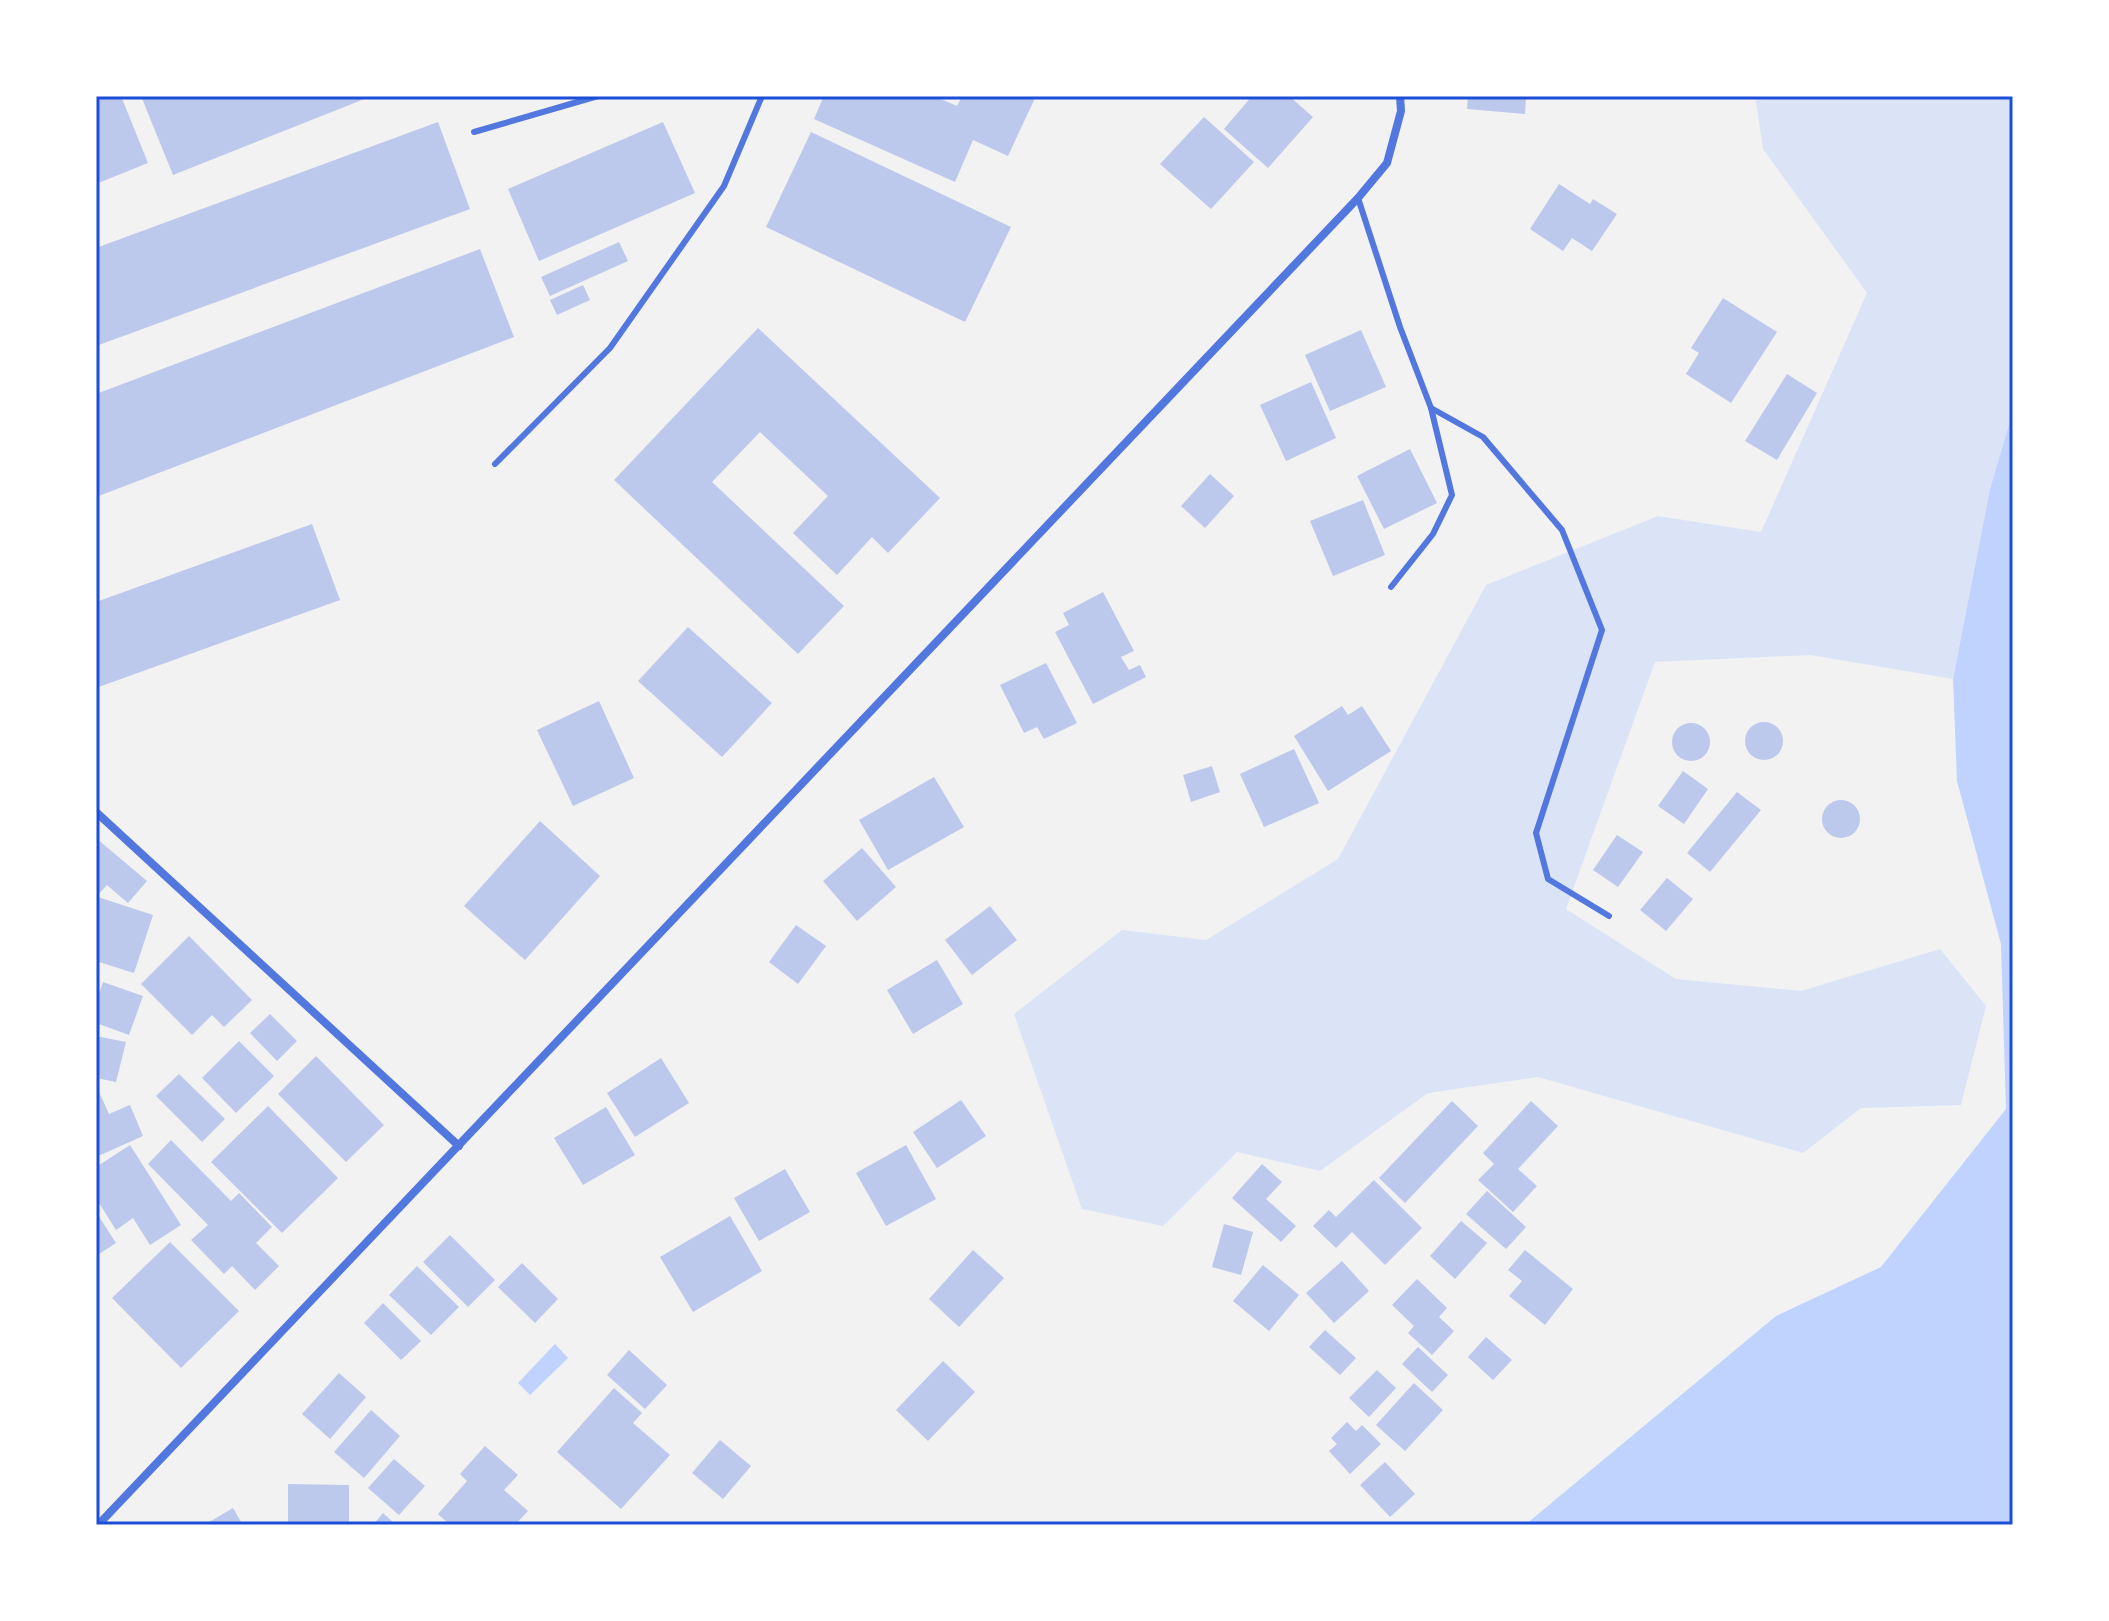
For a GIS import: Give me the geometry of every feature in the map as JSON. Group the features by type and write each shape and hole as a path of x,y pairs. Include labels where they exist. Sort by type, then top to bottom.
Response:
{"street":[{"path":"98,1525 1358,198 1387,163 1401,111 1400,96"},
{"path":"96,812 459,1146"}],"lane":[{"path":"474,132 598,96"},
{"path":"495,464 610,348 724,186 762,96"},
{"path":"1358,198 1400,327 1431,408 1452,495 1433,534 1391,587"},
{"path":"1431,408 1483,437 1562,530 1602,630 1536,833 1548,879 1609,916"}],"shaded area":[{"path":"1755,96 2013,96 2013,411 1990,489 1953,679 1810,655 1655,662 1566,909 1676,979 1801,991 1940,949 1986,1006 1961,1105 1861,1108 1803,1153 1538,1077 1428,1093 1320,1171 1237,1152 1163,1226 1082,1209 1014,1014 1122,930 1206,940 1338,859 1486,585 1658,516 1761,532 1867,293 1763,149"}],"water":[{"path":"2013,411 2013,1525 1525,1525 1776,1316 1881,1267 2006,1109 2001,944 1957,781 1953,679 1990,489"},
{"path":"555,1344 568,1358 530,1395 518,1383"}],"building":[{"path":"96,96 121,96 148,163 96,184"},
{"path":"141,96 372,96 173,175"},
{"path":"824,96 934,96 957,106 962,96 1036,96 1008,156 973,140 955,182 814,119"},
{"path":"1252,96 1289,96 1313,117 1268,168 1224,129"},
{"path":"1468,96 1526,96 1525,114 1467,109"},
{"path":"1204,117 1254,162 1211,209 1160,164"},
{"path":"438,122 470,209 96,346 96,248"},
{"path":"663,122 695,193 539,261 508,189"},
{"path":"811,132 1011,227 965,322 766,227"},
{"path":"1559,184 1590,204 1593,199 1617,214 1592,251 1572,238 1563,251 1530,229"},
{"path":"619,242 628,261 550,296 541,277"},
{"path":"480,249 514,337 96,497 96,394"},
{"path":"583,285 590,300 557,315 550,300"},
{"path":"1723,298 1777,332 1731,403 1686,374 1699,353 1691,348"},
{"path":"758,328 940,498 888,553 872,537 837,575 793,533 828,496 760,432 712,482 844,606 798,654 614,480"},
{"path":"1361,330 1386,387 1330,411 1305,355"},
{"path":"1787,374 1817,393 1777,460 1745,441"},
{"path":"1311,382 1336,438 1286,461 1260,405"},
{"path":"1410,449 1437,503 1384,529 1357,476"},
{"path":"1210,474 1234,496 1205,528 1181,506"},
{"path":"1363,500 1385,555 1333,576 1310,521"},
{"path":"312,524 340,600 96,688 96,602"},
{"path":"1103,592 1134,651 1121,657 1129,670 1140,665 1146,677 1093,704 1055,632 1069,625 1063,613"},
{"path":"688,627 772,703 722,757 638,681"},
{"path":"1046,663 1077,723 1044,739 1037,727 1024,733 1000,685"},
{"path":"599,701 634,778 573,806 537,730"},
{"path":"1342,706 1348,715 1362,706 1391,751 1328,791 1294,736"},
{"path":"1764,722 1777,728 1783,741 1777,754 1764,760 1751,754 1745,741 1751,728"},
{"path":"1691,723 1704,729 1710,742 1704,755 1691,761 1678,755 1672,742 1678,729"},
{"path":"1294,749 1319,803 1264,827 1240,774"},
{"path":"1212,766 1220,792 1191,802 1183,775"},
{"path":"1683,771 1708,789 1684,824 1658,806"},
{"path":"934,777 964,827 888,870 859,820"},
{"path":"1737,792 1761,810 1710,872 1687,853"},
{"path":"1841,800 1854,806 1860,819 1854,832 1841,838 1828,832 1822,819 1828,806"},
{"path":"540,821 600,876 525,960 464,906"},
{"path":"1617,835 1643,852 1618,887 1593,870"},
{"path":"96,838 147,881 128,903 107,885 96,897"},
{"path":"862,848 896,887 857,921 823,881"},
{"path":"1667,878 1693,899 1666,931 1640,910"},
{"path":"98,897 153,915 134,973 96,961"},
{"path":"990,906 1017,940 972,975 945,940"},
{"path":"796,925 826,946 798,984 769,962"},
{"path":"189,936 252,1000 224,1027 212,1015 192,1035 141,984"},
{"path":"937,960 963,1004 913,1034 887,990"},
{"path":"103,982 143,996 129,1035 96,1023 96,992 99,993"},
{"path":"270,1014 297,1041 277,1061 250,1033"},
{"path":"96,1036 126,1042 116,1082 96,1078"},
{"path":"239,1041 274,1076 236,1113 202,1078"},
{"path":"316,1056 384,1125 346,1162 278,1094"},
{"path":"661,1058 689,1103 635,1137 607,1093"},
{"path":"179,1074 225,1119 202,1142 156,1096"},
{"path":"96,1085 109,1114 130,1105 143,1136 96,1157"},
{"path":"961,1100 986,1136 937,1168 913,1132"},
{"path":"1452,1101 1478,1126 1405,1203 1379,1178"},
{"path":"1531,1101 1558,1126 1518,1169 1537,1186 1513,1212 1478,1180 1494,1164 1483,1153"},
{"path":"268,1106 338,1178 282,1233 211,1162"},
{"path":"606,1107 635,1155 583,1185 554,1138"},
{"path":"171,1140 231,1201 239,1193 272,1227 256,1243 279,1266 255,1290 232,1266 224,1274 191,1240 208,1225 148,1164"},
{"path":"130,1145 181,1225 150,1245 133,1218 116,1230 96,1198 96,1167"},
{"path":"906,1145 936,1199 886,1226 856,1173"},
{"path":"1262,1164 1282,1182 1266,1199 1296,1226 1281,1242 1232,1198"},
{"path":"785,1169 810,1212 759,1241 734,1198"},
{"path":"1374,1180 1422,1228 1385,1265 1352,1232 1336,1248 1313,1226 1329,1210 1336,1217"},
{"path":"1487,1191 1526,1227 1506,1249 1466,1214"},
{"path":"96,1212 116,1243 96,1256"},
{"path":"730,1216 762,1271 693,1312 660,1257"},
{"path":"1461,1221 1487,1243 1455,1279 1430,1256"},
{"path":"1224,1224 1253,1232 1241,1275 1212,1267"},
{"path":"450,1235 495,1280 468,1307 423,1262"},
{"path":"170,1242 239,1311 181,1368 112,1298"},
{"path":"973,1250 1004,1278 959,1327 929,1299"},
{"path":"1525,1250 1573,1289 1545,1325 1509,1296 1522,1281 1508,1270"},
{"path":"1342,1261 1369,1291 1334,1323 1306,1293"},
{"path":"522,1263 558,1299 535,1323 498,1287"},
{"path":"1263,1265 1299,1295 1269,1331 1233,1301"},
{"path":"417,1266 459,1307 431,1335 389,1295"},
{"path":"1417,1279 1447,1308 1439,1317 1454,1331 1432,1355 1408,1333 1414,1326 1392,1305"},
{"path":"383,1303 421,1341 401,1360 364,1323"},
{"path":"1325,1330 1356,1358 1340,1375 1309,1347"},
{"path":"1486,1337 1512,1360 1493,1380 1468,1357"},
{"path":"1418,1347 1448,1375 1432,1392 1402,1364"},
{"path":"629,1350 667,1385 645,1409 607,1375"},
{"path":"943,1361 975,1392 928,1441 896,1410"},
{"path":"1377,1370 1396,1388 1369,1417 1349,1398"},
{"path":"339,1373 366,1397 330,1439 302,1414"},
{"path":"1414,1383 1443,1410 1405,1451 1376,1425"},
{"path":"614,1388 642,1413 633,1423 670,1455 621,1509 557,1452"},
{"path":"371,1410 400,1436 364,1478 334,1452"},
{"path":"1347,1422 1356,1431 1362,1425 1381,1444 1350,1474 1329,1451 1337,1444 1331,1438"},
{"path":"720,1440 751,1466 723,1499 692,1473"},
{"path":"485,1446 518,1475 504,1490 528,1511 515,1525 450,1525 438,1514 467,1481 460,1474"},
{"path":"394,1459 425,1486 399,1515 368,1488"},
{"path":"1385,1462 1415,1494 1390,1517 1360,1485"},
{"path":"288,1484 349,1485 349,1525 288,1525"},
{"path":"233,1508 243,1525 204,1525"},
{"path":"383,1513 396,1525 373,1525"}]}
